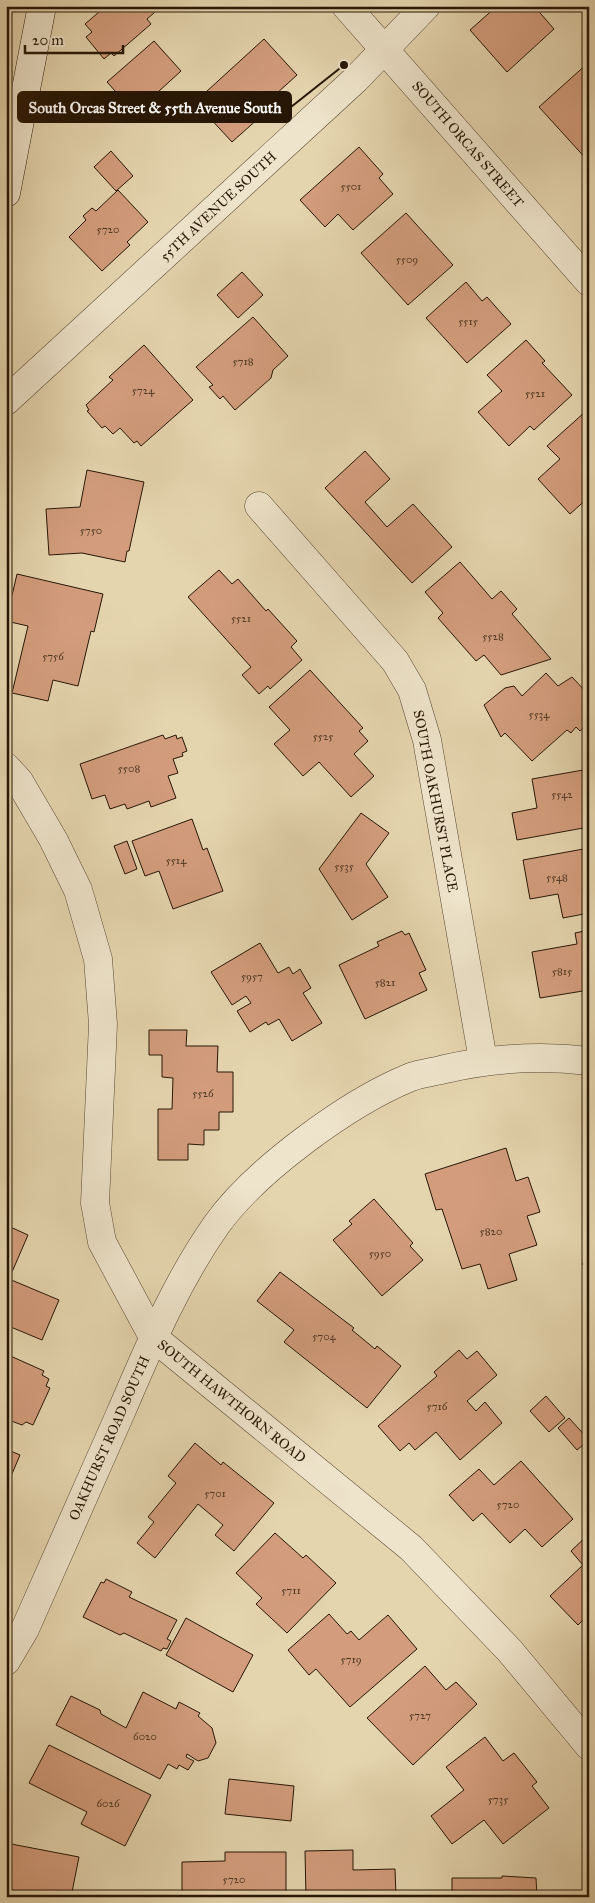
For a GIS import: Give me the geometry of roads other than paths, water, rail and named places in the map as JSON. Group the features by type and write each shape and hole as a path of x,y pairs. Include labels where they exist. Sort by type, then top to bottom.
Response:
{"street":[{"path":"6,193 42,6"},
{"name":"SOUTH ORCAS STREET","path":"346,6 589,282"},
{"name":"55TH AVENUE SOUTH","path":"6,401 356,79 383,48 426,6"},
{"name":"SOUTH OAKHURST PLACE","path":"259,506 395,661 412,690 427,740 483,1060"},
{"name":"SOUTH HAWTHORN ROAD","path":"6,767 18,781 54,839 78,890 98,959 103,1024 95,1203 102,1242 153,1337 411,1548 510,1650 589,1746"},
{"name":"OAKHURST ROAD SOUTH","path":"6,1661 25,1629 153,1337 185,1272 218,1222 266,1170 326,1125 365,1101 412,1077 483,1060 554,1056 589,1061"}],"place":[{"name":"South Orcas Street & 55th Avenue South","path":"344,65"}]}
